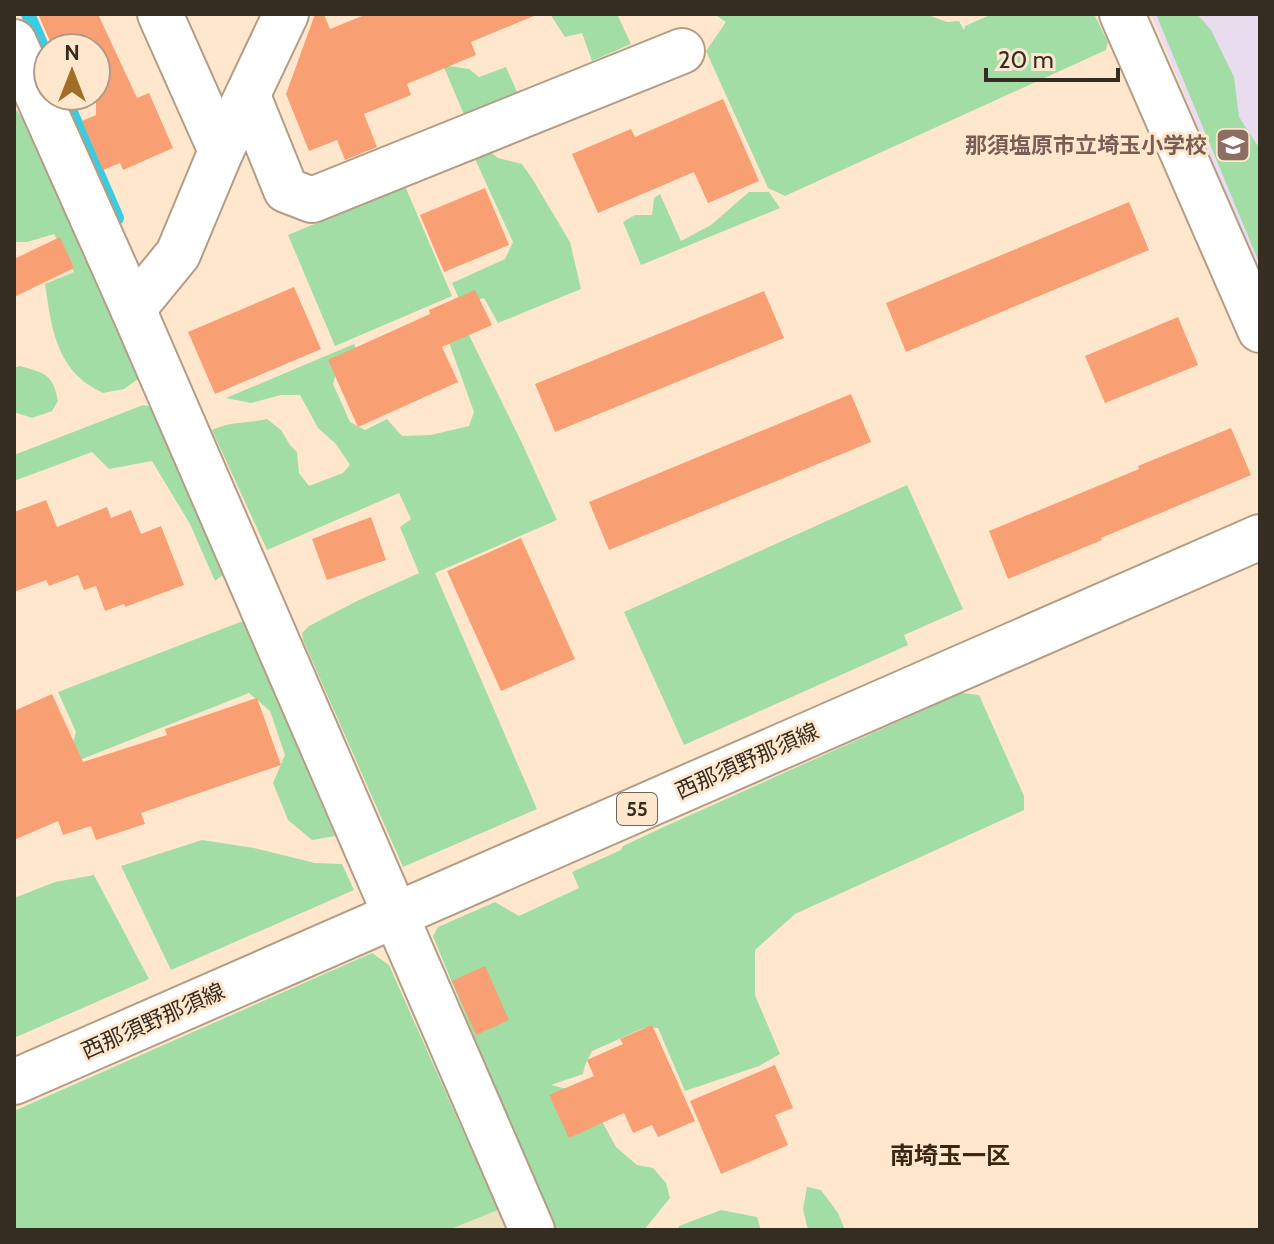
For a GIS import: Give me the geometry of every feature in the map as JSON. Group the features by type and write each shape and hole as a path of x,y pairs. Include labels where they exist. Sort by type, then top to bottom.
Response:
{"street":[{"path":"160,14 221,151"},
{"path":"133,309 178,254 221,151 286,14"},
{"path":"1122,14 1260,330"},
{"path":"14,42 532,1230"},
{"path":"248,96 286,190 312,200 682,51"},
{"name":"西那須野那須線","path":"14,1082 1260,537"}],"shaded area":[{"name":"那須塩原市立埼玉小学校","path":"1151,14 1260,14 1260,276"}],"green space":[{"path":"550,14 617,14 631,44 592,61 582,33 565,37"},
{"path":"714,14 925,14 947,22 959,21 964,30 965,26 992,14 1094,14 1108,42 1106,50 785,196 768,188 706,51 726,22"},
{"name":"那須塩原市立埼玉小学校","path":"1156,14 1197,14 1211,30 1234,77 1239,117 1260,149 1260,265"},
{"path":"443,65 469,69 479,77 506,67 519,96 465,117"},
{"path":"14,107 25,122 138,379 124,389 103,393 89,385 72,370 59,348 45,284 74,272 54,234 27,242 14,242"},
{"path":"489,151 498,158 522,164 533,180 570,242 581,289 498,323 484,298 462,305 452,283 505,259 513,242 475,159"},
{"path":"405,186 452,296 335,346 288,235"},
{"path":"749,192 769,192 780,208 641,265 623,222 635,215 652,215 654,198 660,194 681,241 711,225"},
{"path":"465,327 557,520 435,573 537,809 403,867 302,633 309,626 357,601 419,573 400,527 411,519 399,493 267,550 212,430 267,419 281,430 297,452 299,473 309,486 343,473 350,465 336,444 318,428 300,395 281,395 251,403 226,398 354,344 361,358 338,368 333,384 350,422 365,430 387,419 402,436 431,435 469,426 474,412 447,337"},
{"path":"20,366 42,373 50,380 58,401 52,411 32,418 14,412 14,368"},
{"path":"143,405 154,407 224,574 215,581 190,524 152,461 109,469 92,452 14,481 14,455"},
{"path":"907,485 963,609 904,635 908,645 684,745 624,612"},
{"path":"243,621 335,836 312,840 288,820 273,783 285,755 270,711 249,693 14,786 72,746 76,732 58,692"},
{"path":"962,693 979,695 1024,796 1024,810 795,914 755,950 755,995 780,1054 759,1066 685,1091 658,1028 644,1028 592,1051 583,1074 551,1085 587,1094 616,1147 637,1165 653,1168 666,1183 670,1198 644,1230 556,1230 433,936 438,927 495,902 519,916 579,888 572,872 621,850 623,846"},
{"path":"202,840 254,848 315,863 342,864 354,890 171,970 121,866"},
{"path":"94,875 149,979 14,1038 14,898 55,882"},
{"path":"372,953 389,965 498,1210 449,1230 14,1230 14,1111"},
{"path":"807,1187 821,1190 838,1213 845,1230 808,1230 803,1209"},
{"path":"721,1210 757,1217 761,1230 678,1230 679,1226"}],"sand":[{"path":"498,1210 508,1230 449,1230"}],"building":[{"path":"38,14 98,14 106,32 46,32"},
{"path":"315,14 324,14 330,29 367,14 536,15 471,42 476,55 407,84 411,95 364,114 377,147 345,160 337,140 309,151 286,94"},
{"path":"112,44 137,98 149,93 173,148 123,170 120,163 103,170 82,121 96,115 96,112 112,112"},
{"path":"723,99 759,181 708,203 694,172 598,213 572,154 631,129 635,137"},
{"path":"485,188 509,245 444,272 420,215"},
{"path":"1129,202 1149,250 906,352 886,303"},
{"path":"60,237 74,268 14,297 14,259"},
{"path":"294,287 321,349 215,394 188,332"},
{"path":"475,290 492,325 442,347 458,382 358,427 328,360"},
{"path":"764,291 784,338 555,432 535,384"},
{"path":"1178,317 1198,365 1105,403 1085,356"},
{"path":"851,394 871,442 609,550 589,502"},
{"path":"1231,428 1251,475 1008,579 989,531"},
{"path":"46,500 57,527 107,507 111,518 131,510 141,534 161,526 184,585 125,607 124,604 105,611 96,586 84,590 78,575 49,586 46,580 14,592 14,512"},
{"path":"371,517 386,560 327,580 312,539"},
{"path":"521,538 575,659 501,691 447,571"},
{"path":"52,694 83,762 167,735 165,729 257,698 281,765 141,813 145,824 96,840 91,826 63,835 58,821 14,840 14,711"},
{"path":"485,966 509,1020 476,1035 452,981"},
{"path":"652,1025 695,1121 658,1137 652,1125 633,1133 624,1113 569,1138 549,1095 594,1076 587,1060 623,1044 620,1039"},
{"path":"775,1065 793,1108 775,1115 788,1145 721,1174 690,1101"}],"waterway":[{"path":"28,14 36,32"},
{"path":"71,112 117,218"}],"place":[{"name":"那須塩原市立埼玉小学校","path":"1233,145"}],"district":[{"name":"南埼玉一区","path":"950,1155"}]}
